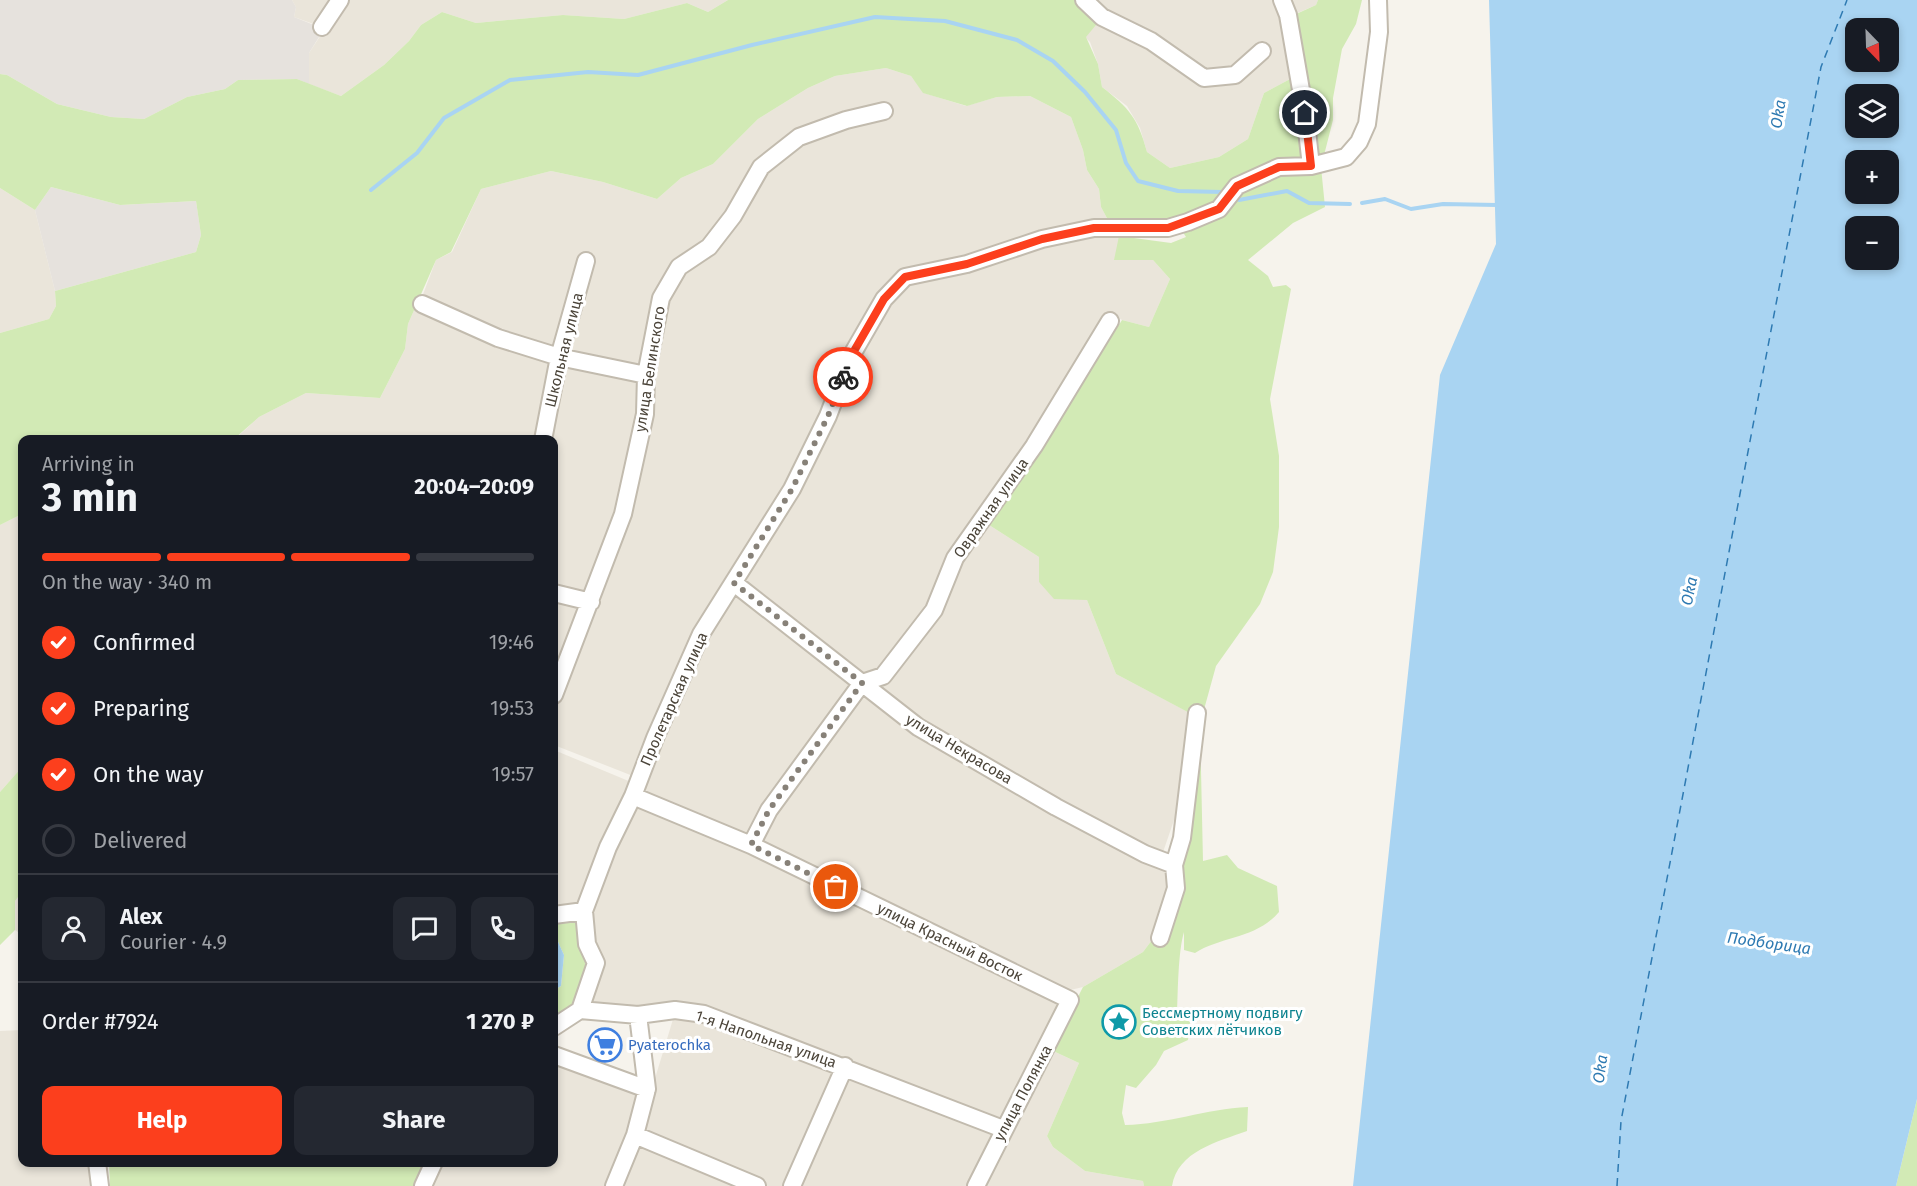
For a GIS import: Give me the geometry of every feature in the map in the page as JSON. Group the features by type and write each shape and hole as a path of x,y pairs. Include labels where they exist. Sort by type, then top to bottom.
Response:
{"street":[{"path":"322,27 340,0"},
{"path":"1084,0 1102,17 1150,41 1204,78 1235,75 1262,51"},
{"path":"1282,0 1288,15 1305,113 1311,166"},
{"name":"Пролетарская улица","path":"584,911 608,847 633,796 655,738 701,634 792,489 828,416 850,358 884,299 905,277 967,264 1042,239 1094,228 1168,228 1178,225 1219,209 1237,186 1279,167 1311,166 1346,157 1359,142 1367,124 1379,32 1378,0"},
{"name":"улица Белинского","path":"558,685 623,514 645,414 646,375 661,298 679,267 709,247 733,216 761,167 799,137 846,120 884,111"},
{"name":"Школьная улица","path":"544,435 560,357 586,261"},
{"path":"422,304 498,338 560,357 646,375"},
{"name":"Овражная улица","path":"862,683 883,676 934,610 955,558 1034,446 1110,321"},
{"name":"улица Некрасова","path":"734,583 918,727 1056,807 1145,854 1173,865"},
{"path":"558,594 591,602"},
{"path":"751,845 769,810 786,785 862,683"},
{"path":"1160,938 1176,888 1173,865 1182,838 1197,713"},
{"name":"улица Красный Восток","path":"633,796 751,845 1070,1000"},
{"path":"558,914 584,911 587,944 596,963 580,1010 558,1024"},
{"name":"улица Полянка","path":"976,1186 1070,1000"},
{"name":"1-я Напольная улица","path":"580,1010 638,1015 675,1010 704,1014 845,1066 1003,1129"},
{"path":"614,1186 635,1135 647,1089 638,1015"},
{"path":"558,1056 647,1089"},
{"path":"792,1186 845,1066"},
{"path":"635,1135 757,1186"},
{"path":"98,1167 100,1186"},
{"path":"423,1186 432,1167"}],"shaded area":[{"path":"0,0 292,0 296,7 294,17 324,29 309,53 309,84 297,79 238,80 225,89 187,97 144,119 111,117 57,104 7,75 0,74"},
{"path":"292,0 336,0 319,26 294,17 296,7"},
{"path":"344,0 728,0 708,12 687,3 624,19 563,15 476,23 442,12 421,25 409,41 384,65 341,96 309,84 309,53"},
{"path":"1088,0 1278,0 1283,9 1282,33 1292,78 1264,93 1248,139 1219,157 1170,168 1147,152 1140,128 1127,106 1102,87 1098,64 1090,42 1085,37 1101,19 1148,43 1202,80 1237,78 1266,50 1260,50 1234,73 1206,75 1151,38 1103,15"},
{"path":"1287,0 1318,0 1316,5 1293,15"},
{"path":"886,68 911,76 924,93 966,106 997,97 1030,96 1071,117 1083,150 1087,170 1099,189 1101,207 1108,220 965,259 903,272 881,297 847,356 824,413 789,486 699,632 633,776 558,747 558,695 626,514 648,413 664,300 682,271 712,249 764,168 799,139 846,122 886,113 886,107 845,117 798,135 760,164 708,243 676,264 656,297 643,368 565,353 592,256 583,253 556,348 499,332 422,297 436,260 452,252 481,189 551,171 603,182 657,199 681,178 713,164 758,119 808,88 835,76"},
{"path":"51,187 120,205 196,201 201,235 196,252 55,291 35,210"},
{"path":"0,188 35,210 55,291 56,306 49,319 0,333"},
{"path":"1092,234 1119,236 1153,260 1170,279 1149,327 1122,320 1111,313 930,608 883,672 866,678 742,578 856,356 888,300 906,283 1044,244"},
{"path":"415,308 496,344 553,362 539,435 239,435 259,417 306,393 380,398 405,349 408,324"},
{"path":"563,360 641,376 637,416 619,512 587,596 558,589 558,435 547,435"},
{"path":"18,516 18,772 0,792 0,525"},
{"path":"986,523 1039,557 1039,582 1087,600 1116,674 1192,714 1183,794 1162,855 1154,854 919,723 876,685 957,560"},
{"path":"735,595 855,681 747,838 651,800 643,785 700,651"},
{"path":"558,597 585,604 558,674"},
{"path":"860,691 1169,869 1172,890 1155,936 1143,952 1083,987 1066,991 755,843"},
{"path":"558,752 631,782 582,901 574,906 558,908"},
{"path":"638,806 741,846 1064,1003 1002,1121 707,1010 640,1009 586,1003 589,917 628,817"},
{"path":"18,897 18,932 15,930 15,901"},
{"path":"674,1016 703,1018 837,1070 789,1186 768,1186 639,1131"},
{"path":"18,1030 18,1167 90,1167 91,1186 0,1186 0,1031"},
{"path":"1051,1050 1079,1063 1047,1136 1053,1147 1085,1171 1143,1181 1144,1186 981,1186"},
{"path":"558,1063 631,1090 635,1094 638,1105 609,1186 430,1186 439,1167 558,1167"},
{"path":"848,1074 998,1133 973,1186 797,1186"},
{"path":"637,1142 743,1186 618,1186"}],"green space":[{"path":"728,0 1081,0 1101,19 1086,37 1098,64 1102,87 1126,108 1136,122 1147,152 1170,168 1219,157 1248,139 1264,93 1292,78 1294,15 1316,5 1318,0 1362,0 1356,24 1342,49 1333,98 1333,120 1321,167 1325,207 1293,223 1248,260 1268,276 1273,287 1286,285 1291,289 1270,399 1279,456 1279,527 1273,572 1260,604 1216,666 1200,724 1203,861 1227,855 1238,868 1277,886 1279,912 1260,927 1205,947 1195,953 1184,950 1184,932 1179,961 1177,1014 1190,1022 1188,1040 1164,1051 1156,1065 1136,1088 1126,1085 1122,1113 1125,1125 1248,1107 1247,1131 1212,1144 1190,1156 1176,1174 1172,1186 1144,1186 1143,1181 1085,1171 1053,1147 1047,1136 1079,1063 1051,1050 1083,987 1143,952 1155,936 1182,868 1199,718 1116,674 1087,600 1054,599 1039,582 1039,557 986,523 1055,427 1122,320 1149,327 1170,279 1153,260 1114,260 1119,236 1171,243 1186,237 1179,226 1108,220 1101,207 1099,189 1087,170 1083,150 1071,117 1030,96 997,97 967,106 923,93 911,76 886,68 835,76 808,88 758,119 713,164 681,178 657,199 603,182 551,171 481,189 451,252 436,260 408,324 405,349 380,398 306,393 259,417 239,435 18,435 18,516 0,525 0,333 49,319 56,306 55,291 196,252 201,235 196,201 120,205 51,187 35,210 0,188 0,74 7,75 57,104 111,117 144,119 187,97 225,89 238,80 297,79 341,96 384,65 409,41 421,25 442,12 476,23 563,15 624,19 687,3 708,12"},
{"path":"18,772 18,897 15,901 15,930 0,945 0,792"},
{"path":"574,915 586,966 574,1006 558,1017 558,988 561,986 564,955 558,942 558,918"},
{"path":"1917,1099 1917,1186 1896,1186"},
{"path":"109,1167 426,1167 417,1186 110,1186"}],"water":[{"path":"1489,0 1917,0 1917,1099 1896,1186 1353,1186 1440,375 1496,244"},
{"path":"558,942 564,955 561,986 558,988"}],"waterway":[{"path":"371,190 417,153 444,118 510,80 588,72 638,75 752,45 875,17 945,21 1017,40 1053,61 1085,92 1116,130 1126,163 1138,181 1178,191 1222,192"},
{"path":"1239,200 1287,191 1309,203 1350,204"},
{"path":"1362,203 1385,199 1411,209 1443,204 1497,205"}],"ferry route":[{"path":"1617,1186 1621,1121 1821,67 1847,0"}],"way so far":[{"path":"836,887 751,845 769,810 797,769 862,683 734,583 792,489 828,416 843,377"}],"place":[{"name":"Бессмертному подвигу Советских лётчиков","path":"1119,1022"},
{"name":"Pyaterochka","path":"605,1045"}],"route":[{"path":"843,377 850,358 884,299 905,277 967,264 1042,239 1094,228 1168,228 1188,222 1219,209 1237,186 1279,167 1311,166 1305,113"}],"water label":[{"name":"Oka","path":"1778,114"},
{"name":"Oka","path":"1689,591"},
{"name":"Подборица","path":"1769,943"},
{"name":"Oka","path":"1600,1069"}]}
